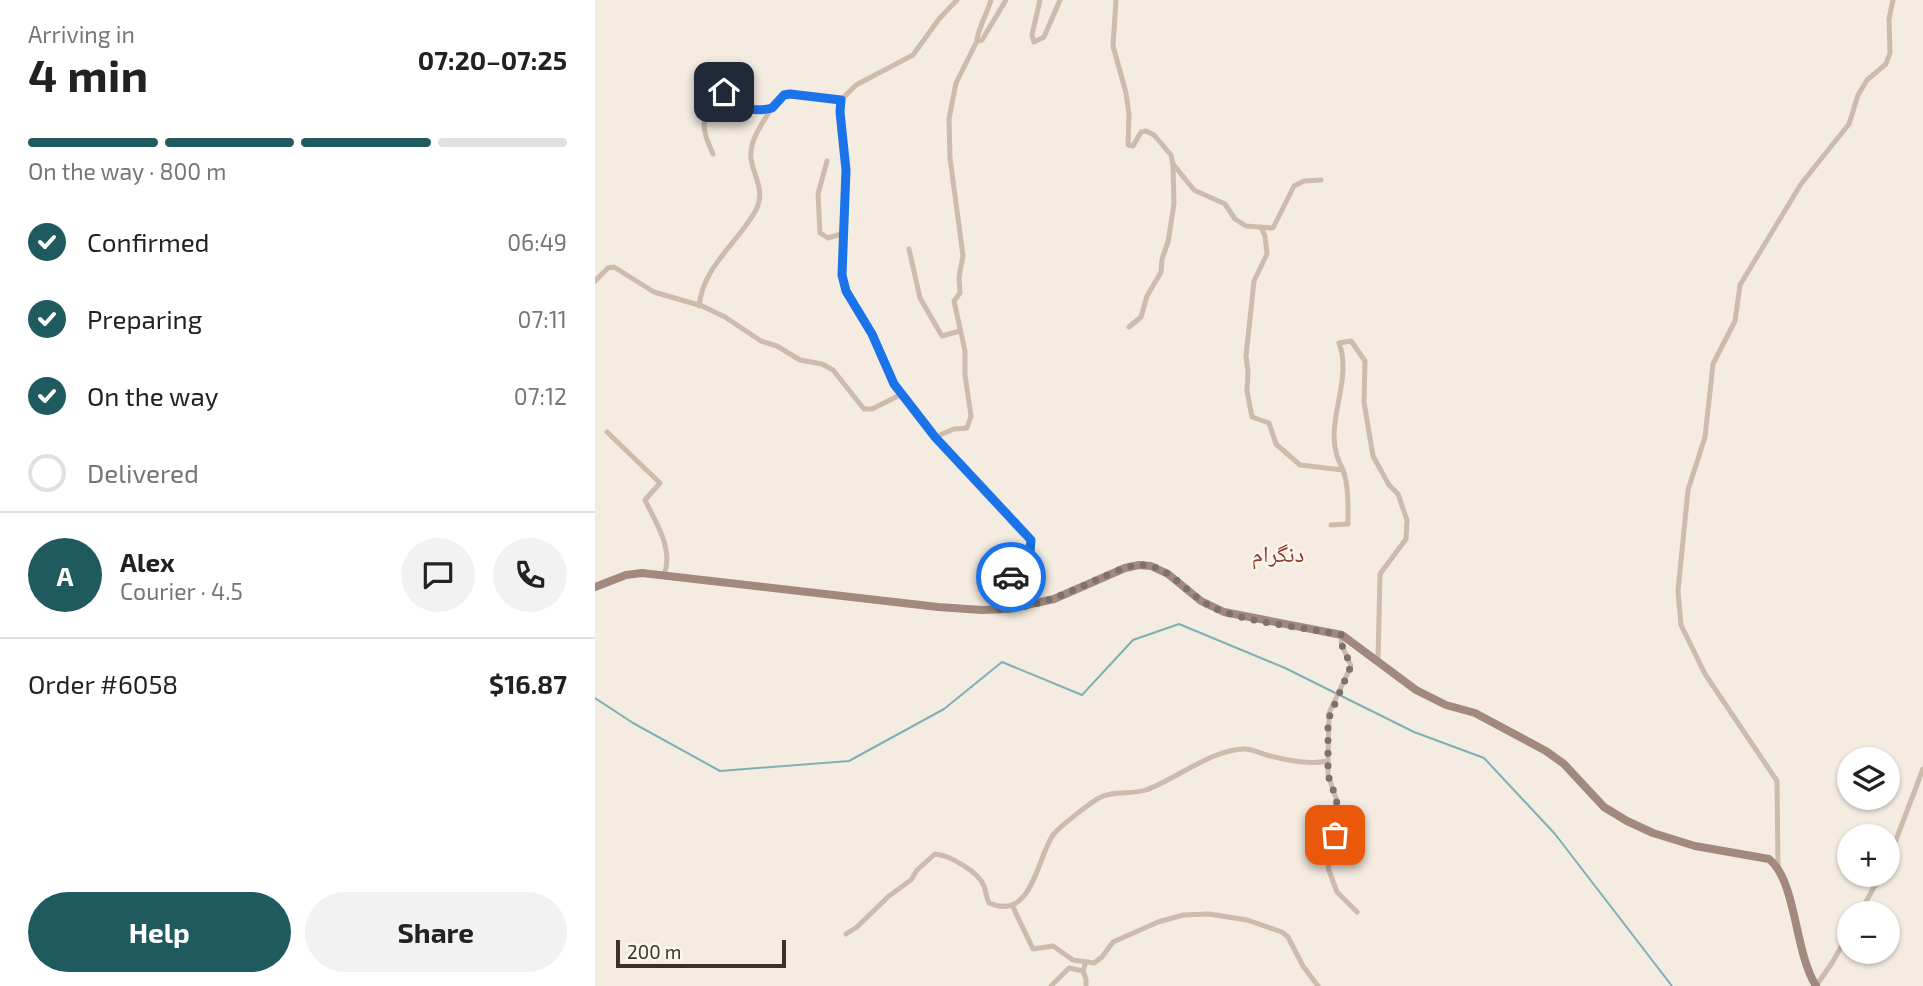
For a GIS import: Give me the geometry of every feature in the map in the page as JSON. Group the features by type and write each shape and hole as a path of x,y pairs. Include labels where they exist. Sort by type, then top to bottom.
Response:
{"main road":[{"path":"595,587 626,575 642,573 938,607 998,609 1025,607 1054,599 1139,565 1159,568 1201,601 1224,612 1342,635 1428,697 1475,713 1546,751 1565,764 1604,807 1627,821 1653,833 1695,846 1769,859 1779,869 1784,880 1801,952 1816,986"}],"street":[{"path":"957,0 939,19 913,55 856,85 841,100 846,170 842,275 846,291 872,334 894,384 935,437 1031,540 1030,551 1012,565 1010,578 999,593 998,609"},
{"path":"935,437 954,429 967,428 970,423 965,351 954,301 960,293 959,277 963,256 950,158 949,119 956,83 977,41 976,35 984,22 991,0"},
{"path":"977,41 982,40 1006,0"},
{"path":"1040,0 1033,34 1034,42 1044,37 1060,0"},
{"path":"1116,0 1113,46 1126,93 1129,114 1128,145 1133,146 1141,132 1154,135 1168,150 1173,164 1193,190 1225,204 1231,215 1240,222 1261,227 1275,226 1294,186 1304,181 1321,180"},
{"path":"1779,869 1777,780 1705,674 1681,625 1678,591 1688,490 1705,437 1713,364 1735,321 1740,285 1801,184 1849,124 1858,95 1867,80 1886,64 1890,53 1889,19 1893,0"},
{"path":"711,92 730,94 738,104"},
{"path":"713,154 705,131 706,116 720,99 753,110 778,105 784,95 790,94 841,100"},
{"path":"699,306 700,295 710,274 756,209 761,194 751,154 757,132 771,108"},
{"path":"827,161 818,194 820,233 828,238 844,233"},
{"path":"1129,327 1141,317 1147,296 1161,272 1161,259 1168,242 1174,204 1173,164"},
{"path":"1261,227 1267,254 1254,281 1246,356 1247,391 1252,417 1269,423 1276,444 1300,465 1343,470"},
{"path":"909,249 922,304 944,337 960,331"},
{"path":"595,281 608,268 614,267 654,292 726,317 761,341 777,346 800,360 822,364 833,370 864,409 872,409 902,394"},
{"path":"1331,525 1348,524 1343,470 1336,457 1334,431 1343,372 1339,343 1348,340 1365,361 1364,402 1373,456 1389,485 1402,500 1407,520 1406,540 1380,574 1378,662"},
{"path":"607,432 660,483 645,500 664,539 669,561 664,575"},
{"path":"1342,635 1341,643 1351,666 1328,720 1328,775 1337,801 1333,814 1334,842 1328,868 1336,892 1357,912"},
{"path":"846,934 903,887 935,854 949,856 976,875 984,883 989,903 999,907 1012,905 1031,885 1053,835 1098,798 1111,794 1138,793 1192,766 1244,749 1283,760 1316,764 1328,761"},
{"path":"1900,829 1923,769"},
{"path":"1012,905 1033,949 1053,946 1073,960 1086,962 1098,961 1113,942 1158,922 1183,915 1209,914 1247,920 1282,932 1288,937 1303,966 1318,986"},
{"path":"1816,986 1837,954"},
{"path":"1086,962 1083,971 1086,986"},
{"path":"1051,986 1069,968 1083,971"}],"waterway":[{"path":"595,698 633,723 720,771 849,761 944,709 1002,662 1082,695 1133,640 1179,624 1285,668 1414,732 1484,758 1555,834 1672,986"}],"way so far":[{"path":"1011,577 999,593 998,609 1025,607 1054,599 1125,568 1151,566 1168,574 1212,608 1262,621 1342,635 1341,643 1351,666 1329,713 1327,727 1328,775 1337,801 1333,814 1335,835"}],"district":[{"name":"دنگرام","path":"1278,554"}],"route":[{"path":"724,92 730,94 738,104 753,110 772,108 778,105 784,95 790,94 841,100 846,170 842,275 846,291 872,334 894,384 935,437 1031,540 1030,551 1012,565 1011,577"}]}
